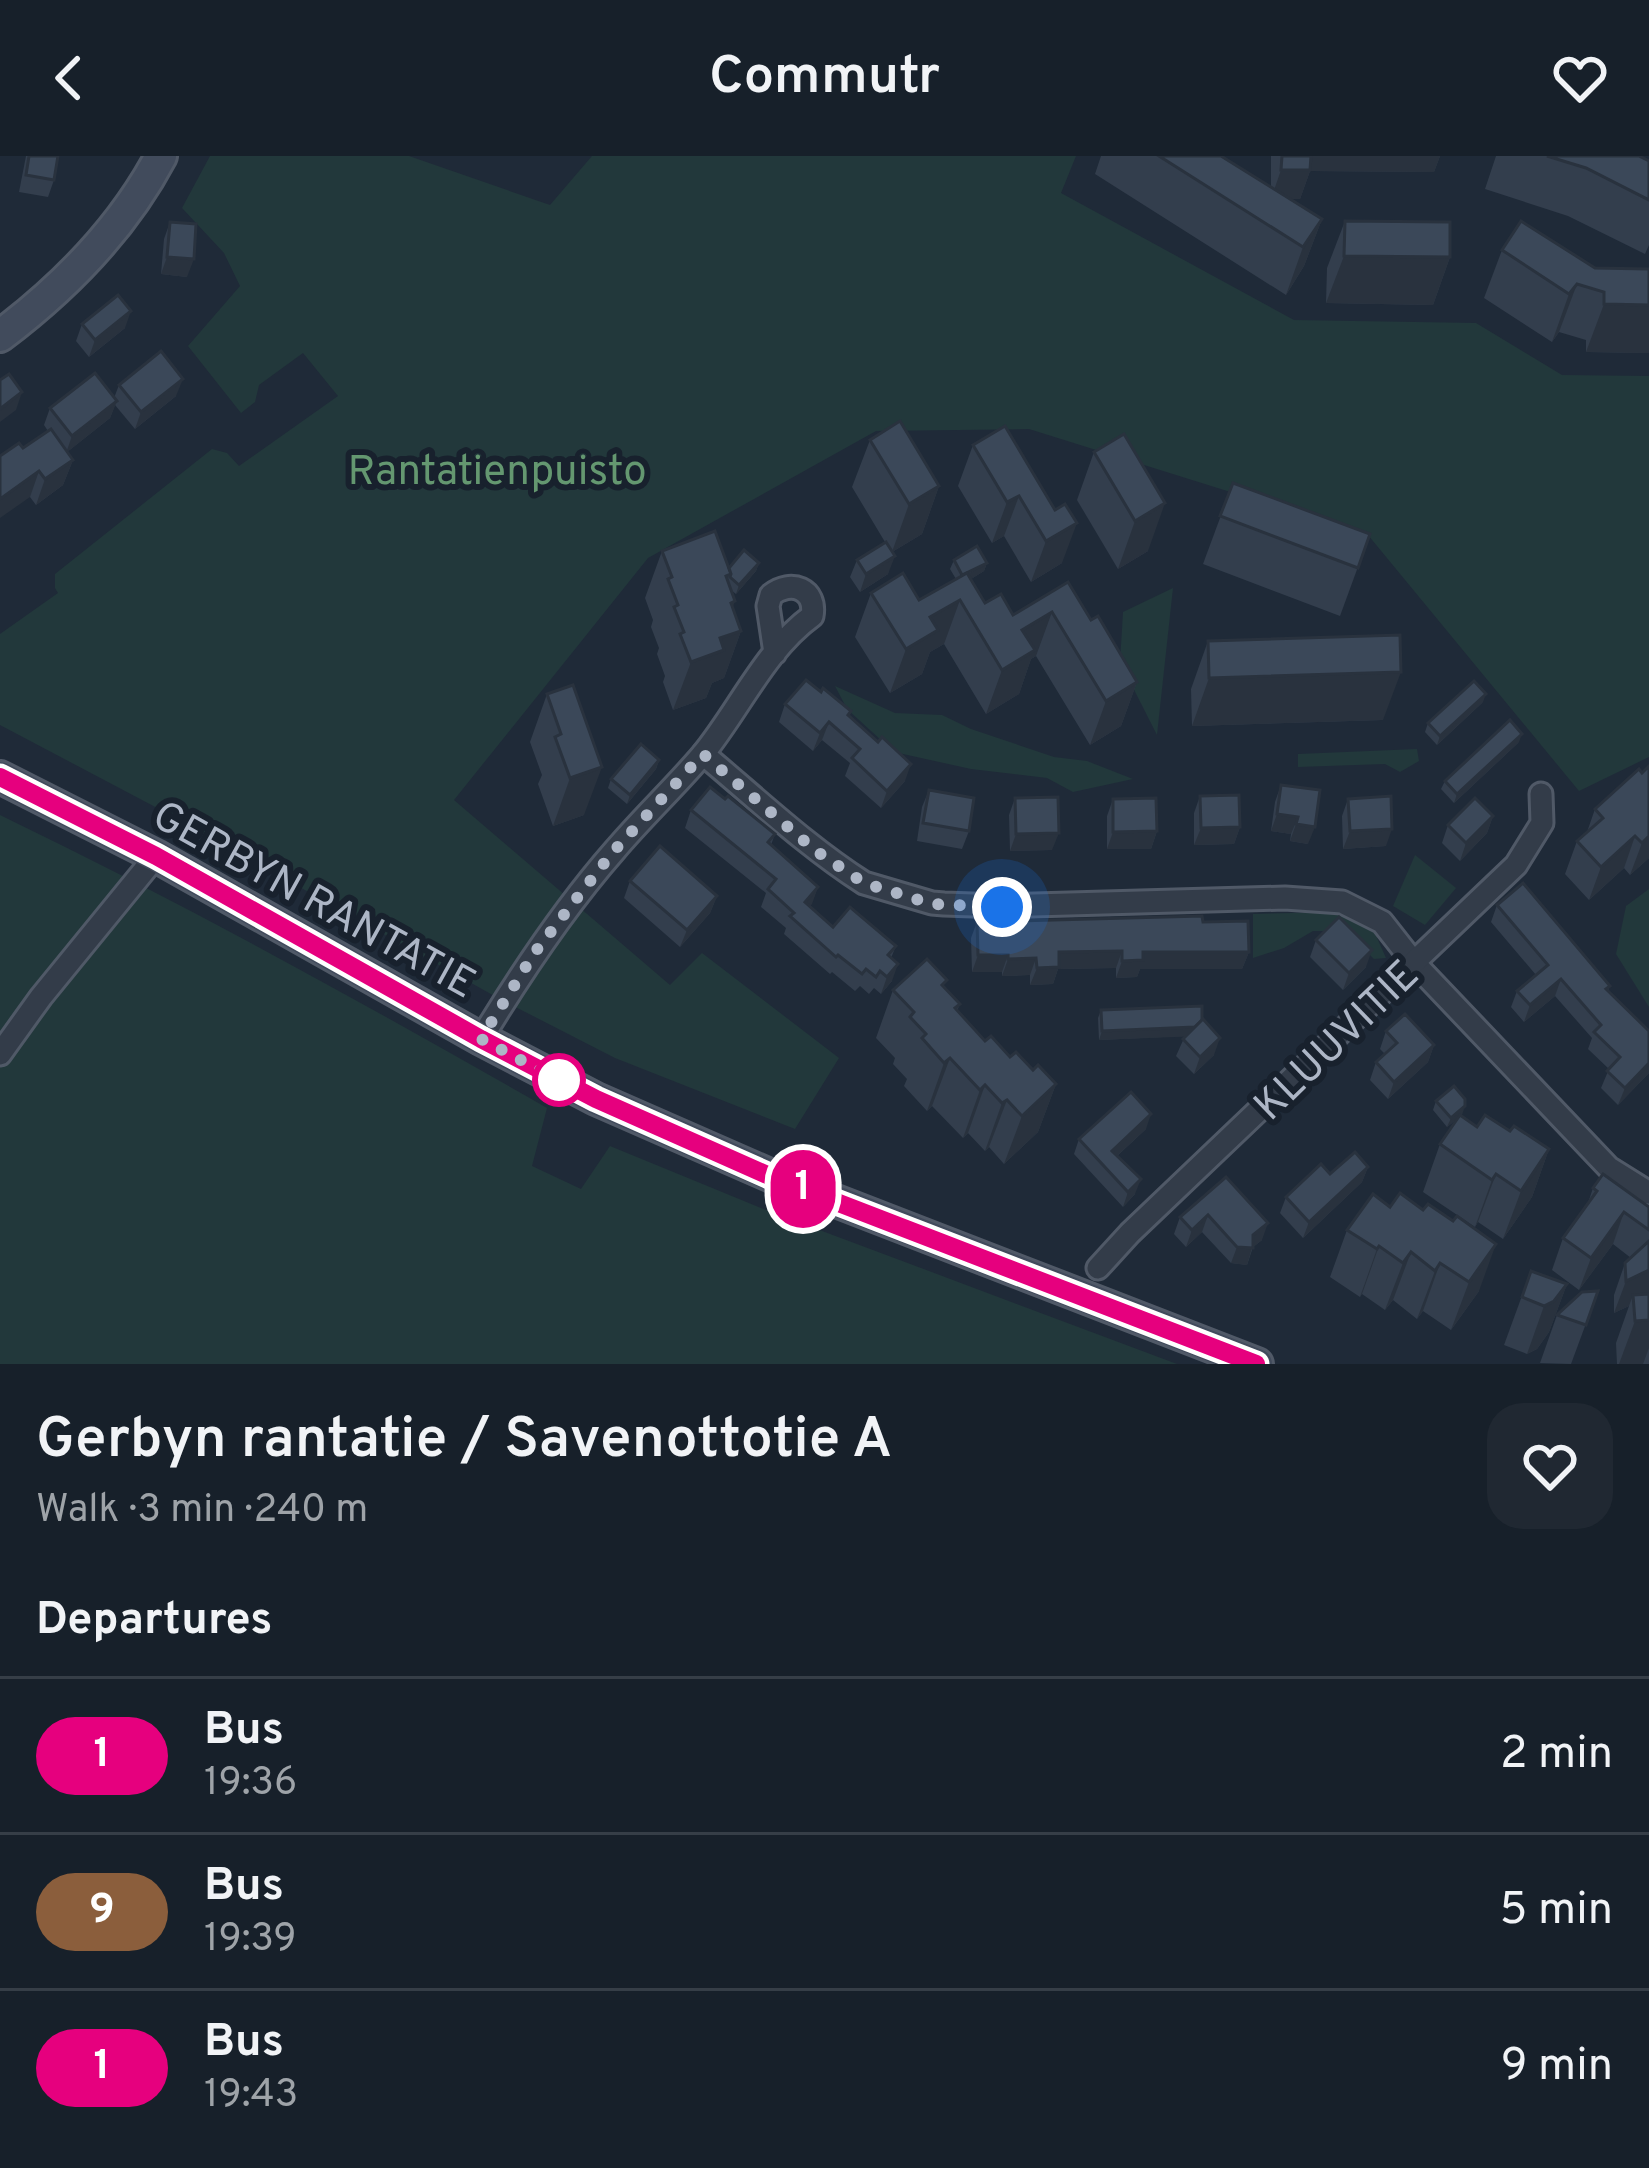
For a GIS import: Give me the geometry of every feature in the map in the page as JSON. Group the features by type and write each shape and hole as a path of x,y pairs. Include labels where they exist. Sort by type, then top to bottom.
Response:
{"main road":[{"path":"0,336 89,260 141,194 161,156"},
{"name":"GERBYN RANTATIE","path":"0,777 156,856 596,1099 774,1178 1256,1364"}],"street":[{"path":"481,1039 535,952 612,853 703,754 775,653"},
{"path":"703,754 816,851 864,883 932,904 1002,907 1285,898 1342,902 1382,922 1414,964 1609,1168 1649,1193"},
{"name":"KLUUVITIE","path":"1098,1268 1516,865 1542,824 1541,794"},
{"path":"0,1054 156,856"}],"green space":[{"name":"Rantatienpuisto","path":"210,156 409,156 550,205 592,156 1076,156 1061,193 1294,320 1476,323 1562,375 1649,376 1649,757 1579,791 1368,535 1029,429 876,431 648,558 454,800 670,985 702,953 839,1058 795,1129 615,1058 0,725 0,634 58,593 55,574 212,449 227,453 239,466 338,396 303,353 259,385 255,402 241,413 188,346 240,286 224,253 182,208"},
{"path":"1173,588 1157,735 1120,662 1123,612"},
{"path":"835,686 895,713 942,715 1054,757 1087,761 1133,779 1073,792 1047,778 971,769 894,752 847,709"},
{"path":"1417,749 1419,761 1400,772 1385,764 1298,767 1298,754"},
{"path":"0,815 276,957 547,1108 532,1166 581,1189 610,1146 761,1208 1177,1364 0,1364"},
{"path":"1415,855 1456,888 1425,925 1393,906"},
{"path":"1649,889 1649,1007 1616,954 1626,906"},
{"path":"1334,912 1374,931 1386,958 1374,959 1346,931 1313,931 1284,948 1253,958 1253,914"}],"building":[{"path":"29,156 58,156 54,180 26,175"},
{"path":"1159,156 1221,156 1322,219 1303,247"},
{"path":"1282,156 1311,156 1310,170 1281,170"},
{"path":"1547,156 1639,156 1649,161 1649,200 1586,168"},
{"path":"1345,221 1450,222 1450,257 1344,256"},
{"path":"1521,221 1595,268 1649,269 1649,305 1604,304 1604,292 1577,284 1569,294 1502,250"},
{"path":"170,222 196,224 194,259 167,257"},
{"path":"118,295 131,311 95,340 82,324"},
{"path":"161,351 183,379 141,412 119,385"},
{"path":"95,373 117,401 72,436 50,408"},
{"path":"9,374 22,392 0,409 0,380"},
{"path":"900,421 939,486 909,504 870,440"},
{"path":"1005,426 1055,510 1065,504 1077,523 1046,541 1019,496 1007,502 973,445"},
{"path":"51,429 73,460 45,479 39,471 0,499 0,456 19,443 23,448"},
{"path":"1124,434 1165,503 1135,521 1094,452"},
{"path":"1233,483 1370,534 1358,568 1220,516"},
{"path":"715,531 731,574 726,576 741,631 720,638 724,650 691,662 662,551"},
{"path":"886,542 895,556 866,574 857,560"},
{"path":"977,546 987,563 962,575 954,560"},
{"path":"744,550 759,563 739,585 730,577 729,568"},
{"path":"903,573 919,600 967,573 985,603 1001,594 1013,615 1068,582 1091,620 1098,616 1137,682 1106,701 1052,612 1022,630 1035,650 1002,670 960,600 930,617 938,630 906,649 871,593"},
{"path":"1400,635 1401,672 1209,678 1208,641"},
{"path":"806,680 821,692 823,688 878,742 882,737 911,764 887,791 852,758 860,749 829,722 820,733 785,704"},
{"path":"1474,681 1486,694 1440,736 1428,723"},
{"path":"573,685 602,767 570,778 555,737 561,734 547,694"},
{"path":"1510,720 1522,734 1457,794 1445,781"},
{"path":"641,744 659,760 630,795 611,779"},
{"path":"1649,766 1649,836 1642,843 1635,836 1601,867 1577,841 1603,818 1595,809 1639,769 1642,773"},
{"path":"1281,785 1320,790 1315,827 1296,824 1298,817 1277,814"},
{"path":"710,787 775,834 768,842 818,887 805,902 833,927 850,907 896,946 888,955 898,964 887,977 880,971 876,977 866,969 862,974 836,957 768,889 776,879 691,810"},
{"path":"929,790 974,798 969,831 923,823"},
{"path":"1239,795 1240,827 1201,828 1200,796"},
{"path":"1391,796 1392,829 1350,831 1348,799"},
{"path":"1058,797 1059,833 1016,834 1015,798"},
{"path":"1156,798 1157,831 1113,832 1113,799"},
{"path":"1475,798 1493,816 1466,843 1448,825"},
{"path":"660,846 717,896 687,930 630,881"},
{"path":"1523,883 1610,986 1606,989 1649,1031 1649,1063 1625,1088 1607,1071 1620,1057 1594,1032 1601,1025 1561,979 1530,1005 1517,991 1548,965 1497,905"},
{"path":"1202,916 1203,922 1248,921 1249,952 1143,952 1143,960 1122,961 1122,951 1059,952 1059,967 1037,968 1036,958 978,955 977,922"},
{"path":"1339,917 1372,950 1349,973 1316,940"},
{"path":"927,959 947,980 942,985 960,1004 955,1008 985,1041 991,1036 1010,1057 1016,1052 1056,1084 1022,1116 985,1085 980,1090 950,1058 944,1063 922,1038 926,1034 910,1017 914,1012 893,990"},
{"path":"1202,1006 1202,1020 1195,1027 1102,1031 1101,1010"},
{"path":"1405,1014 1434,1045 1394,1082 1376,1062 1397,1043 1386,1031"},
{"path":"1203,1019 1220,1038 1200,1057 1183,1039"},
{"path":"1454,1086 1465,1106 1451,1118 1436,1101"},
{"path":"1131,1092 1151,1114 1112,1151 1141,1179 1128,1192 1079,1139"},
{"path":"1460,1115 1477,1127 1485,1115 1510,1131 1514,1126 1549,1149 1521,1191 1496,1174 1492,1180 1440,1144"},
{"path":"1355,1152 1368,1167 1309,1222 1286,1197 1321,1164 1330,1174"},
{"path":"1603,1174 1649,1207 1649,1230 1624,1212 1591,1258 1563,1238 1597,1191 1593,1188"},
{"path":"1226,1177 1268,1223 1253,1235 1253,1248 1237,1247 1208,1215 1192,1230 1180,1217"},
{"path":"1400,1193 1423,1210 1428,1204 1453,1221 1457,1216 1496,1244 1469,1282 1440,1263 1435,1271 1411,1252 1403,1263 1347,1230 1373,1194 1390,1207"},
{"path":"1649,1241 1649,1270 1626,1281 1625,1263"},
{"path":"1531,1271 1567,1284 1544,1306 1522,1297"},
{"path":"1598,1291 1586,1325 1557,1315 1582,1292"},
{"path":"1649,1294 1649,1320 1635,1321 1633,1295"}],"bus line":[{"name":"1","path":"0,777 156,856 596,1099 774,1178 1256,1364"}],"route":[{"path":"559,1080 481,1039 535,952 612,853 703,754 816,851 864,883 932,904 1002,907"}]}
